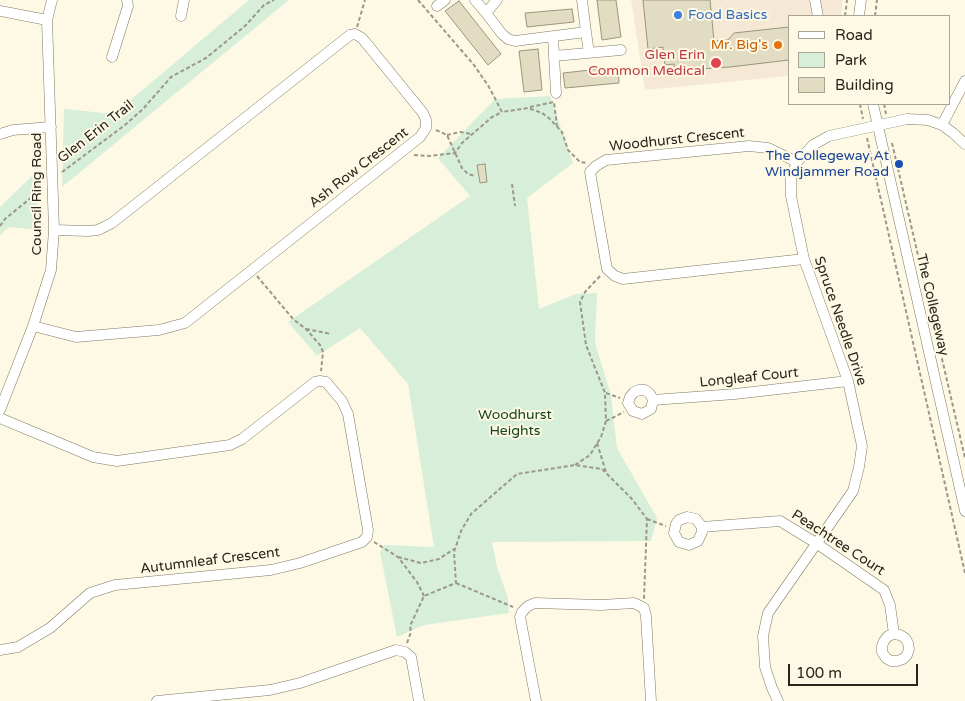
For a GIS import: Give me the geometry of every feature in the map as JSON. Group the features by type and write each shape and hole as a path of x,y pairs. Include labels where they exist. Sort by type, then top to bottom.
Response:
{"street":[{"name":"Council Ring Road","path":"0,410 51,270 54,230 47,20 52,0"},
{"path":"112,58 128,6 127,0"},
{"path":"181,16 184,0"},
{"path":"475,0 508,39 515,41 586,32"},
{"path":"486,13 498,0"},
{"path":"582,0 589,53"},
{"path":"859,15 860,0"},
{"path":"0,11 47,20"},
{"path":"54,230 88,232 98,230 112,223 345,37 355,34"},
{"name":"Ash Row Crescent","path":"32,326 76,337 159,330 185,323 422,135 427,125 423,113 362,38 355,34"},
{"path":"553,37 556,93"},
{"path":"554,56 621,50"},
{"path":"942,125 965,80"},
{"name":"The Collegeway","path":"873,105 965,511"},
{"path":"797,162 813,145 829,136 913,119 928,120 942,125 965,144"},
{"path":"0,134 13,130 51,128"},
{"name":"Woodhurst Crescent","path":"607,269 590,172 606,160 749,146 768,148 797,162"},
{"name":"Spruce Needle Drive","path":"778,701 765,667 762,636 768,613 853,491 860,467 862,446 848,381 804,259 791,196 791,177 797,162"},
{"path":"607,269 615,276 623,279 804,259"},
{"name":"Longleaf Court","path":"628,403 634,392 639,390 645,390 653,400 736,394 848,381"},
{"path":"0,418 93,457 117,461 230,446 242,439 315,382 326,382 342,401 348,414 368,530 367,537"},
{"path":"628,403 633,411 642,414 650,409 653,400"},
{"name":"Peachtree Court","path":"674,528 679,520 687,517 696,519 702,527 780,521 816,543 884,590 890,605 894,634"},
{"path":"674,528 674,533 679,542 689,545 698,541 702,527"},
{"name":"Autumnleaf Crescent","path":"0,650 18,647 50,628 90,593 115,585 271,570 300,563 362,542 367,537"},
{"path":"536,701 520,617 528,606 535,603 602,605 634,603 644,608 651,701"},
{"path":"158,701 270,690 396,650 404,652 411,657 419,701"}],"path":[{"name":"Glen Erin Trail","path":"0,226 5,219 51,181 125,125 170,77 206,58 245,26 264,6 274,0"},
{"path":"355,34 365,0"},
{"path":"418,0 474,65 489,87 502,112"},
{"path":"845,15 847,0"},
{"path":"875,15 877,0"},
{"path":"399,153 430,156 455,153 462,143 492,117 502,112 554,102 557,127"},
{"path":"860,105 863,119"},
{"path":"884,105 886,113"},
{"path":"528,108 550,118 562,132 568,150 580,162 596,166"},
{"path":"427,125 447,135 462,168 468,174 476,176"},
{"path":"447,135 460,132 472,134"},
{"path":"890,135 965,458"},
{"path":"868,140 965,574"},
{"path":"512,184 515,206"},
{"path":"575,465 590,455 606,421 605,393 586,345 580,302 589,286 607,269"},
{"path":"252,270 293,320 306,328 331,334"},
{"path":"306,328 320,345 323,352 320,381"},
{"path":"605,393 622,398 628,403 623,413 606,421"},
{"path":"597,443 607,473"},
{"path":"456,583 454,552 461,531 471,514 517,474 575,465 602,469 632,499 647,519 674,528"},
{"path":"644,608 647,519"},
{"path":"367,537 398,557 421,563 439,559 455,548"},
{"path":"398,557 417,582 424,596"},
{"path":"404,652 411,632 410,626 424,596 456,583 507,603 522,612"}],"shaded area":[{"path":"631,0 843,0 841,15 788,15 788,76 645,90"}],"green space":[{"path":"249,0 289,0 62,187 64,109 114,114"},
{"name":"Woodhurst Heights","path":"550,96 573,163 527,198 539,309 576,294 597,293 595,343 611,395 617,448 657,518 651,541 492,542 497,567 508,598 509,613 424,625 397,637 380,552 385,545 434,547 408,384 360,328 317,356 288,322 470,196 438,158 495,99"},
{"path":"34,174 40,230 9,227 0,235 0,207"}],"building":[{"path":"597,0 616,0 621,37 602,40"},
{"path":"643,0 710,0 714,41 728,40 734,33 788,27 788,60 730,67 674,69 674,64 665,65 663,47 648,49"},
{"path":"459,1 501,54 488,65 445,11"},
{"path":"572,9 574,22 527,27 525,13"},
{"path":"538,49 542,90 524,92 519,51"},
{"path":"618,67 619,83 565,88 563,73"},
{"path":"485,164 487,182 480,183 477,165"}],"place":[{"name":"Food Basics","path":"678,15"},
{"name":"Mr. Big's","path":"778,45"},
{"name":"Glen Erin Common Medical","path":"716,63"},
{"name":"The Collegeway At Windjammer Road","path":"899,164"}]}
